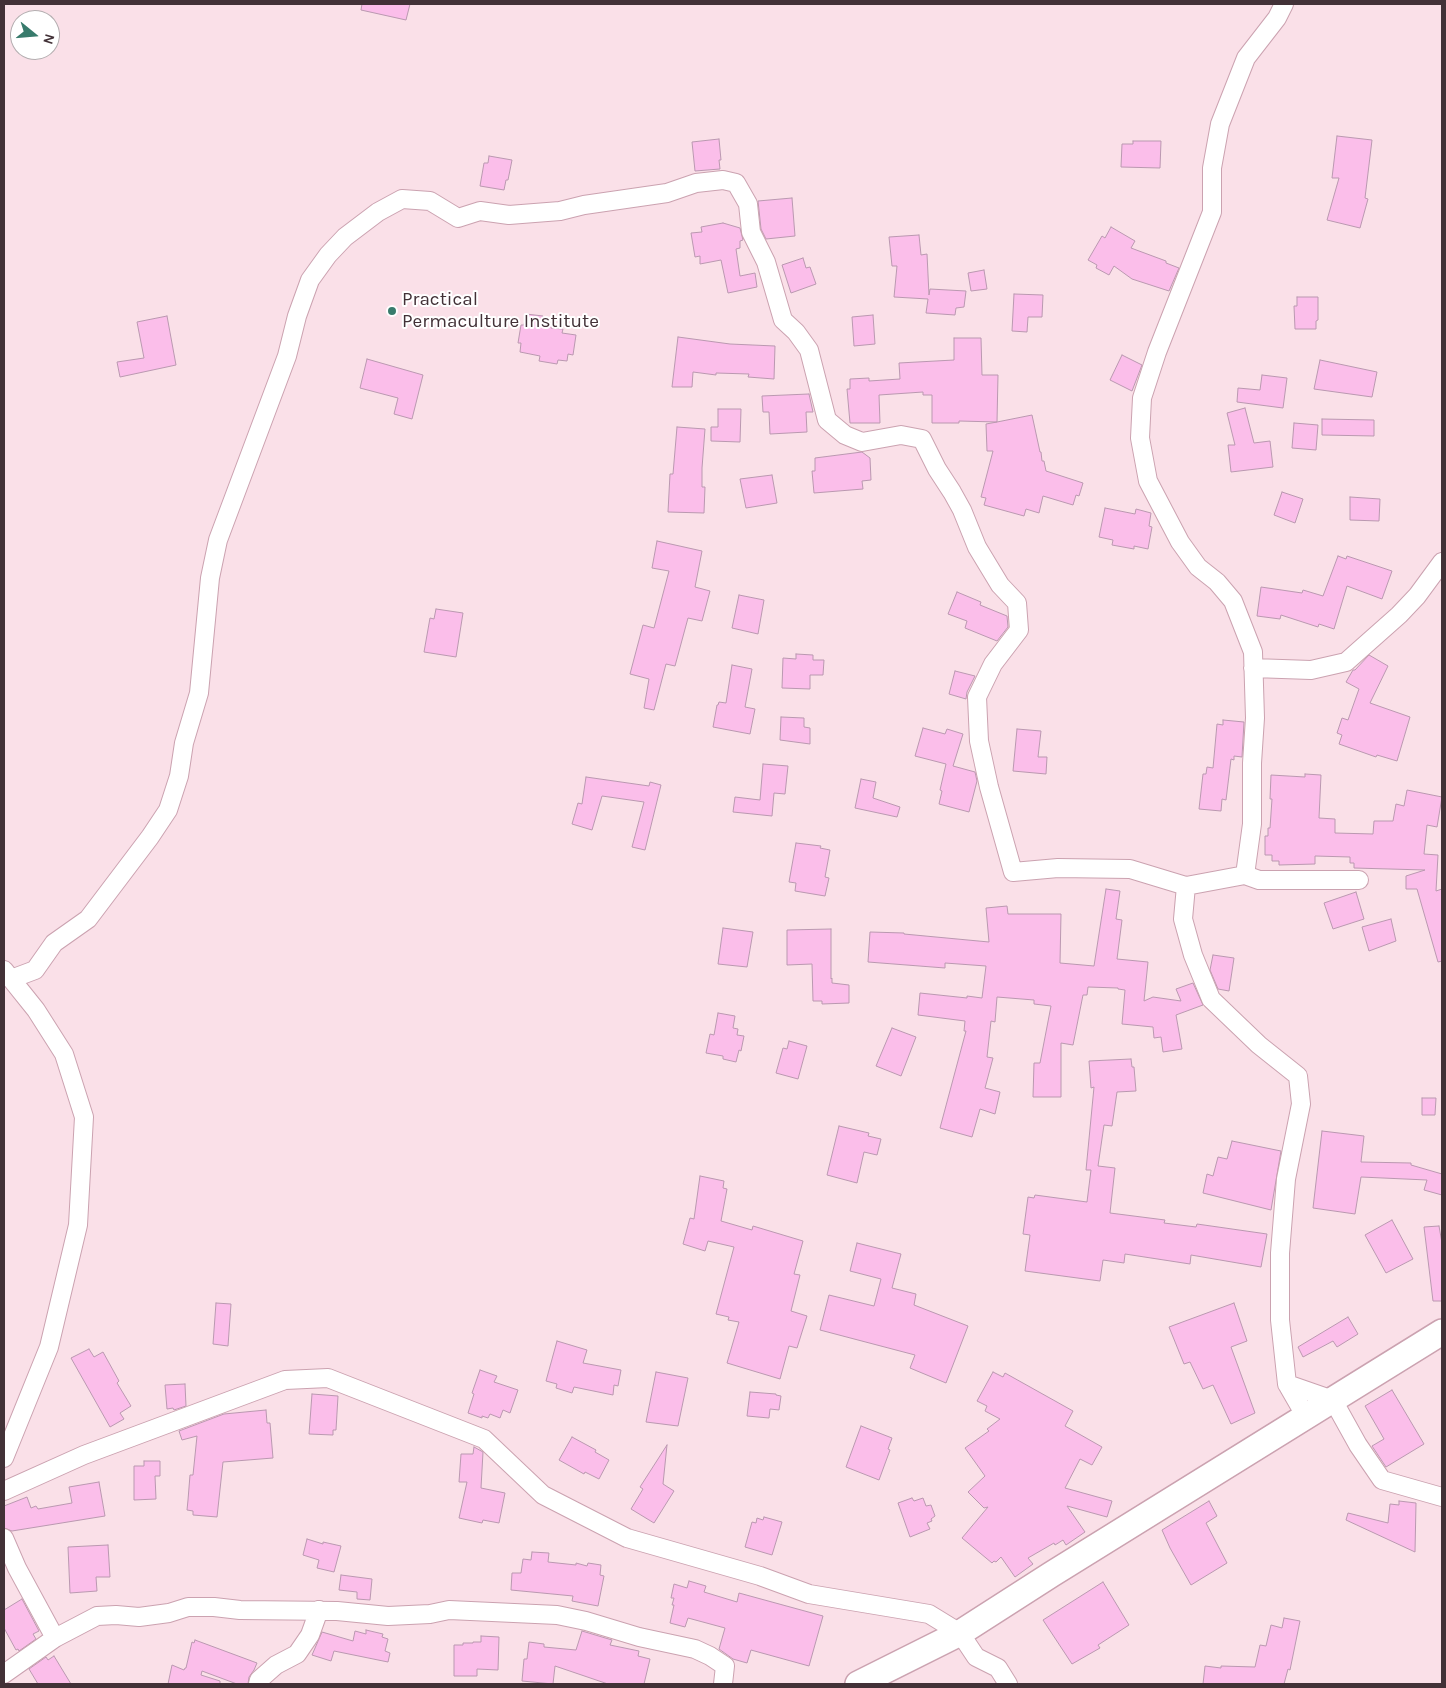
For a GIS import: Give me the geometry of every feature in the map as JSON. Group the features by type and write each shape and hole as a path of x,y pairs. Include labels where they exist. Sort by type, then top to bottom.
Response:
{"main road":[{"path":"858,1684 960,1633 1442,1332"}],"street":[{"path":"1245,875 1252,824 1252,763 1255,718 1252,652 1233,601 1217,582 1198,567 1180,542 1148,481 1140,438 1142,398 1157,352 1212,212 1212,168 1220,124 1246,58 1277,18 1284,4"},
{"path":"7,974 35,970 54,943 88,919 168,810 179,776 184,743 199,693 210,578 218,540 287,356 297,316 310,280 328,255 345,237 378,212 402,199 430,201 458,218 480,211 508,215 560,211 584,205 667,193 696,183 723,180 736,183 748,204 751,232 766,262 784,320 796,332 809,350 827,420 845,435 862,442 901,435 922,439 936,469 962,510 977,547 1000,585 1016,603 1019,630 993,664 977,697 979,741 989,786 1013,872 1058,868 1130,869 1186,886 1245,875 1259,880 1359,880"},
{"path":"1253,668 1311,670 1346,662 1400,615 1417,596 1442,562"},
{"path":"1186,886 1183,919 1193,956 1211,999 1258,1045 1298,1076 1301,1104 1286,1179 1280,1252 1280,1320 1287,1384 1306,1417"},
{"path":"4,1458 49,1347 78,1225 84,1117 64,1054 36,1010 7,974"},
{"path":"4,1491 84,1455 285,1380 328,1378 484,1439 543,1495 627,1538 760,1576 809,1594 929,1614 960,1633 976,1657 998,1668 1008,1684"},
{"path":"1287,1384 1333,1400 1358,1445 1382,1480 1442,1497"},
{"path":"4,1538 17,1568 55,1638"},
{"path":"4,1674 55,1638 97,1616 139,1617 169,1613 188,1607 240,1610 319,1610 388,1616 430,1614 449,1610 557,1615 586,1621 639,1637 695,1649 725,1666 724,1684"},
{"path":"258,1684 259,1680 276,1665 297,1654 310,1635 319,1610"}],"building":[{"path":"362,4 410,4 406,20 361,10"},
{"path":"1337,136 1372,140 1365,198 1368,199 1360,228 1327,220 1339,178 1332,178"},
{"path":"719,139 720,169 695,171 692,142"},
{"path":"1133,141 1161,141 1160,168 1121,167 1122,144 1133,144"},
{"path":"489,156 512,160 504,190 480,186 484,163 488,163"},
{"path":"792,198 795,236 766,239 761,229 758,201"},
{"path":"723,223 740,228 743,240 740,241 740,248 736,249 740,276 755,273 757,287 728,293 721,260 700,264 700,256 695,257 691,233 702,232 701,227"},
{"path":"1111,227 1135,241 1131,248 1179,268 1169,291 1132,279 1114,266 1109,275 1096,268 1097,265 1088,260 1102,236 1105,238"},
{"path":"919,235 921,255 927,254 929,295 930,289 966,291 964,307 956,308 955,315 926,313 928,299 894,297 897,266 892,266 889,237"},
{"path":"803,258 806,268 810,267 816,284 791,293 782,265"},
{"path":"984,270 987,289 971,291 968,273"},
{"path":"1014,294 1043,295 1042,317 1028,317 1027,332 1012,331"},
{"path":"1297,297 1318,297 1316,329 1295,329 1294,306 1297,306"},
{"path":"526,314 543,316 542,321 552,323 551,328 563,329 562,333 576,335 573,355 568,354 567,361 558,360 557,364 539,361 540,356 520,352 521,343 518,343 521,325 524,325"},
{"path":"873,315 875,344 854,346 852,317"},
{"path":"167,316 176,365 120,377 117,362 144,358 137,322"},
{"path":"678,337 730,344 775,346 774,379 748,377 749,374 716,373 716,375 693,372 692,387 672,387"},
{"path":"954,338 981,338 982,375 998,375 997,422 959,421 959,423 932,423 932,395 923,395 923,392 879,395 880,423 850,423 847,389 850,389 850,379 869,378 869,381 900,379 899,363 954,360"},
{"path":"1122,355 1142,365 1132,391 1110,380"},
{"path":"367,359 423,375 412,419 394,414 398,398 360,388"},
{"path":"1320,360 1377,372 1372,397 1314,389"},
{"path":"1262,375 1287,378 1283,408 1237,402 1238,388 1260,390"},
{"path":"809,394 813,412 806,412 807,432 770,434 769,412 763,412 762,396"},
{"path":"1245,408 1254,443 1270,441 1273,467 1231,472 1228,445 1235,445 1227,413"},
{"path":"718,409 741,409 740,442 711,441 711,427 718,427"},
{"path":"1032,415 1046,471 1083,483 1079,496 1076,495 1073,505 1043,496 1039,513 1026,509 1024,516 984,505 986,498 981,497 993,451 987,451 986,424"},
{"path":"1322,419 1374,420 1374,436 1322,435"},
{"path":"1294,423 1318,425 1316,450 1292,448"},
{"path":"677,427 705,429 702,468 702,487 705,487 704,513 668,512 670,474 673,474"},
{"path":"862,452 870,458 871,480 862,481 863,489 814,493 812,471 815,471 815,458"},
{"path":"772,475 777,503 746,508 740,479"},
{"path":"1282,492 1303,499 1295,523 1274,515"},
{"path":"1350,497 1380,499 1379,521 1350,520"},
{"path":"1105,508 1135,514 1136,509 1151,513 1149,526 1152,527 1148,549 1134,546 1134,549 1112,545 1113,540 1099,537"},
{"path":"657,541 702,551 695,587 710,591 702,621 688,618 675,666 666,664 654,710 644,708 649,679 630,674 643,625 654,628 669,571 652,568"},
{"path":"1338,556 1346,559 1347,556 1392,571 1382,599 1347,586 1334,629 1319,624 1318,627 1281,615 1280,619 1257,616 1261,587 1302,593 1303,590 1323,596"},
{"path":"957,592 981,602 980,605 1007,616 1008,627 997,641 965,628 967,621 948,614"},
{"path":"739,595 764,600 758,634 732,628"},
{"path":"436,609 463,613 456,657 424,652 430,618 434,619"},
{"path":"796,654 813,655 813,660 824,660 823,675 810,675 810,689 782,688 783,658 796,659"},
{"path":"1369,655 1388,666 1370,703 1410,717 1397,761 1377,755 1376,757 1339,744 1342,735 1337,733 1342,718 1348,720 1359,689 1346,682 1353,670"},
{"path":"732,665 752,669 745,707 755,709 750,734 713,727 717,705 719,702 726,703"},
{"path":"955,671 975,676 967,692 966,699 949,694"},
{"path":"781,717 804,718 804,727 810,728 810,744 780,740"},
{"path":"1223,720 1244,722 1242,757 1234,756 1234,760 1231,759 1226,800 1222,799 1221,811 1199,809 1203,774 1206,774 1207,767 1213,768 1217,724 1223,725"},
{"path":"923,728 945,734 947,729 963,734 953,766 975,772 977,781 969,812 939,804 946,764 915,756"},
{"path":"1017,729 1041,731 1038,757 1047,757 1046,774 1013,771"},
{"path":"763,764 788,766 785,794 774,793 772,816 733,812 735,797 760,800"},
{"path":"1305,774 1321,775 1319,818 1335,819 1335,833 1373,834 1374,821 1393,821 1396,804 1404,806 1407,790 1442,797 1437,827 1427,825 1424,854 1438,855 1436,891 1442,889 1442,961 1438,962 1417,889 1406,889 1406,876 1425,870 1354,868 1354,863 1350,863 1350,857 1315,856 1315,864 1279,865 1279,861 1272,861 1272,855 1265,855 1265,836 1268,836 1268,828 1270,828 1271,775 1305,777"},
{"path":"586,777 649,786 650,782 661,785 645,850 632,847 644,802 602,796 592,830 572,824 578,803 582,804"},
{"path":"861,779 876,782 873,798 900,807 897,817 855,808"},
{"path":"796,843 821,846 820,848 830,850 825,877 829,878 825,896 795,891 796,883 789,882"},
{"path":"1106,889 1120,891 1116,919 1122,920 1117,959 1148,962 1144,1001 1153,997 1181,1001 1176,989 1193,983 1203,1005 1176,1015 1182,1049 1163,1052 1161,1037 1154,1038 1153,1027 1122,1024 1125,990 1088,987 1087,995 1083,995 1073,1045 1061,1043 1061,1097 1033,1097 1034,1063 1040,1063 1051,1006 1034,1004 1034,1000 997,997 995,1022 991,1021 987,1057 993,1058 985,1088 1000,1092 995,1114 980,1109 972,1137 940,1128 966,1031 964,1031 965,1021 918,1015 920,993 982,998 986,966 945,963 945,968 868,962 870,932 904,933 989,942 986,908 1007,906 1008,914 1061,914 1060,963 1094,966"},
{"path":"1356,892 1364,919 1333,929 1324,903"},
{"path":"1391,919 1396,941 1369,951 1362,927"},
{"path":"723,928 753,932 747,967 718,964"},
{"path":"831,929 831,979 832,983 849,985 849,1003 822,1004 822,1001 813,1001 812,964 787,965 787,930"},
{"path":"1213,955 1234,958 1229,991 1218,989 1210,970"},
{"path":"718,1013 735,1016 733,1028 738,1029 737,1035 744,1036 741,1051 739,1050 736,1062 723,1059 723,1056 706,1053 710,1034 714,1035"},
{"path":"892,1028 916,1037 901,1076 876,1066"},
{"path":"789,1041 807,1046 798,1079 776,1073 783,1048 787,1049"},
{"path":"1131,1059 1132,1067 1134,1067 1136,1091 1117,1092 1112,1126 1104,1125 1098,1166 1115,1168 1110,1213 1165,1220 1164,1223 1196,1227 1197,1224 1267,1234 1261,1267 1191,1255 1190,1264 1125,1254 1124,1263 1103,1260 1100,1281 1025,1271 1030,1235 1023,1234 1028,1197 1034,1198 1035,1195 1087,1202 1091,1170 1086,1170 1094,1087 1091,1088 1089,1061"},
{"path":"1422,1098 1436,1098 1435,1115 1422,1115"},
{"path":"839,1126 869,1133 868,1136 881,1139 877,1155 864,1152 857,1183 827,1175"},
{"path":"1322,1131 1364,1136 1361,1162 1411,1163 1411,1165 1442,1174 1442,1195 1424,1190 1427,1180 1361,1177 1355,1214 1313,1208"},
{"path":"1232,1141 1281,1151 1271,1210 1203,1193 1207,1174 1213,1176 1218,1157 1227,1159"},
{"path":"700,1176 724,1181 723,1188 727,1189 721,1221 752,1230 753,1226 803,1241 794,1274 800,1275 791,1311 807,1316 797,1348 789,1346 780,1379 727,1363 739,1322 728,1320 729,1317 716,1314 734,1247 708,1241 705,1251 683,1244 690,1218 694,1219"},
{"path":"1392,1220 1413,1259 1386,1273 1365,1235"},
{"path":"1439,1226 1442,1243 1442,1301 1433,1301 1424,1227"},
{"path":"857,1243 901,1254 892,1288 916,1294 914,1305 968,1326 946,1383 910,1368 915,1355 820,1330 829,1295 874,1306 881,1279 850,1271"},
{"path":"216,1303 231,1304 228,1346 213,1344"},
{"path":"1234,1303 1247,1341 1231,1347 1255,1413 1231,1424 1213,1385 1203,1389 1190,1362 1184,1364 1169,1327"},
{"path":"1348,1317 1358,1334 1337,1347 1333,1341 1303,1357 1298,1347"},
{"path":"557,1341 587,1350 583,1363 621,1370 618,1386 614,1385 613,1395 574,1387 572,1393 556,1388 557,1384 546,1381"},
{"path":"89,1349 94,1357 103,1352 119,1381 117,1383 131,1406 120,1413 124,1419 110,1427 71,1358"},
{"path":"480,1370 497,1376 494,1382 518,1390 510,1413 503,1410 500,1418 490,1414 488,1418 482,1416 482,1418 468,1413 474,1394 472,1393"},
{"path":"656,1372 688,1378 678,1426 646,1422"},
{"path":"993,1372 1003,1377 1005,1373 1073,1411 1065,1426 1102,1447 1092,1465 1080,1459 1065,1488 1112,1501 1107,1517 1067,1506 1085,1532 1066,1545 1063,1540 1055,1545 1054,1543 1028,1558 1033,1564 1015,1577 1001,1557 992,1563 962,1538 988,1507 984,1508 968,1492 985,1476 965,1448 989,1431 987,1429 1000,1419 985,1411 987,1406 977,1401"},
{"path":"185,1384 186,1406 174,1410 173,1408 167,1409 165,1385"},
{"path":"1392,1390 1424,1444 1386,1467 1372,1446 1384,1439 1365,1406"},
{"path":"750,1392 781,1396 779,1410 770,1409 769,1418 747,1416"},
{"path":"312,1394 338,1396 336,1430 333,1430 333,1435 309,1434"},
{"path":"266,1410 267,1423 270,1423 273,1458 223,1462 217,1517 193,1515 193,1511 187,1510 190,1475 193,1475 197,1436 182,1440 179,1431 224,1414"},
{"path":"861,1426 892,1438 888,1449 890,1450 879,1480 846,1467"},
{"path":"572,1437 596,1450 595,1452 609,1460 599,1479 585,1472 584,1474 559,1460"},
{"path":"667,1445 663,1484 674,1491 654,1523 631,1509 643,1489 640,1487"},
{"path":"474,1447 483,1452 481,1488 505,1493 499,1523 483,1520 482,1523 459,1518 467,1482 459,1482 461,1454 473,1454"},
{"path":"144,1461 160,1461 160,1476 155,1476 156,1499 134,1500 134,1466 144,1466"},
{"path":"99,1482 105,1516 12,1531 4,1528 4,1506 27,1497 31,1508 36,1506 38,1509 72,1503 69,1487"},
{"path":"912,1498 914,1501 923,1498 926,1506 931,1505 935,1516 931,1519 932,1521 927,1523 930,1529 910,1537 898,1503"},
{"path":"1209,1501 1217,1516 1206,1523 1227,1563 1191,1585 1162,1530"},
{"path":"1399,1501 1416,1503 1415,1552 1346,1520 1348,1513 1388,1523 1390,1504 1399,1505"},
{"path":"764,1517 782,1522 772,1555 745,1547 752,1522 756,1523 757,1518 763,1520"},
{"path":"307,1539 323,1544 323,1542 341,1546 334,1572 317,1568 319,1560 303,1555"},
{"path":"108,1545 110,1577 96,1577 97,1591 70,1593 68,1547"},
{"path":"532,1552 549,1553 548,1562 576,1565 576,1563 587,1566 588,1563 601,1565 600,1575 604,1576 598,1606 572,1601 573,1596 511,1590 512,1573 521,1573 523,1559 531,1560"},
{"path":"341,1575 372,1579 370,1600 357,1599 357,1592 339,1590"},
{"path":"689,1581 706,1586 704,1592 737,1602 739,1593 823,1616 809,1666 751,1650 747,1663 733,1659 719,1649 725,1628 688,1618 685,1627 670,1623 674,1605 672,1605 674,1598 671,1598 674,1584 687,1588"},
{"path":"1103,1582 1129,1625 1098,1645 1100,1648 1072,1664 1043,1620"},
{"path":"22,1599 39,1631 33,1634 36,1639 19,1651 18,1649 16,1650 4,1628 4,1610"},
{"path":"1284,1618 1300,1621 1290,1670 1288,1669 1284,1684 1203,1684 1205,1666 1221,1668 1221,1666 1255,1667 1260,1645 1266,1646 1271,1625 1282,1628"},
{"path":"366,1630 383,1634 382,1637 388,1639 385,1651 390,1653 388,1662 334,1651 331,1661 312,1655 322,1632 353,1641 355,1631 366,1634"},
{"path":"582,1631 612,1640 610,1645 639,1651 638,1656 650,1659 644,1684 608,1684 555,1666 553,1684 522,1681 524,1659 527,1659 529,1642 544,1644 544,1647 576,1650"},
{"path":"481,1636 499,1637 498,1670 477,1669 477,1676 454,1676 454,1645 481,1642"},
{"path":"195,1640 257,1663 249,1677 248,1684 237,1684 202,1671 201,1675 220,1681 220,1684 168,1684 172,1665 184,1670 186,1668 192,1642 194,1643"},
{"path":"54,1656 71,1684 38,1684 29,1669 46,1657 48,1660"}],"place":[{"name":"Practical Permaculture Institute","path":"392,311"}]}
